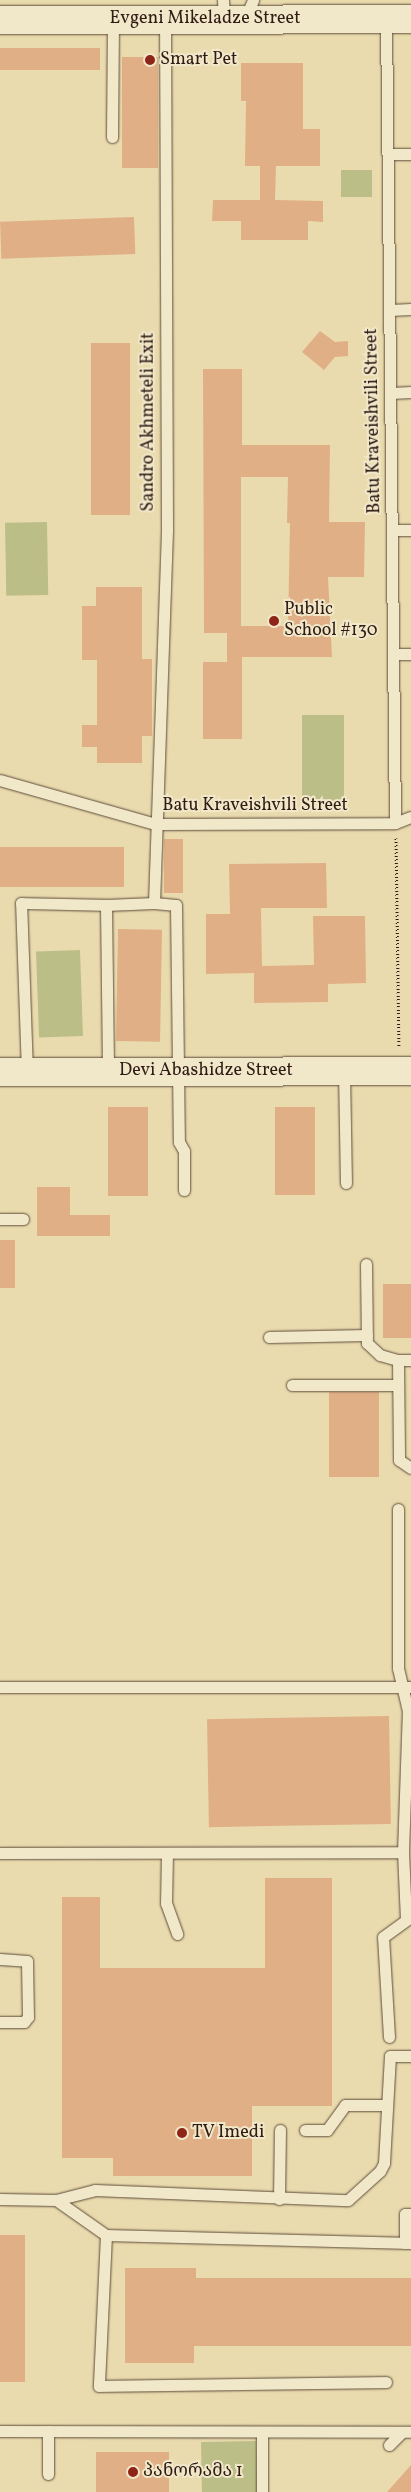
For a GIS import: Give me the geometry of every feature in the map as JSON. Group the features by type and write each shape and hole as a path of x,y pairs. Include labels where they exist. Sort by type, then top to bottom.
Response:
{"street":[{"name":"Evgeni Mikeladze Street","path":"0,20 166,19 238,8 399,19"},
{"name":"Devi Abashidze Street","path":"0,1072 344,1071 405,1059"}],"lane":[{"path":"112,137 113,19"},
{"name":"Sandro Akhmeteli Exit","path":"154,903 155,824 167,528 166,19"},
{"name":"Batu Kraveishvili Street","path":"395,823 388,154 399,19"},
{"path":"388,154 411,154"},
{"path":"390,310 411,309"},
{"path":"391,393 411,392"},
{"path":"393,530 411,530"},
{"path":"394,654 411,654"},
{"name":"Batu Kraveishvili Street","path":"0,780 155,824 395,823 411,817"},
{"path":"28,1072 21,903 106,905 154,903 176,906 179,1142 184,1151 184,1190"},
{"path":"106,905 108,1072"},
{"path":"344,1071 346,1183"},
{"path":"0,1219 23,1219"},
{"path":"366,1264 367,1343 380,1355 398,1360 411,1360"},
{"path":"269,1337 367,1334"},
{"path":"398,1360 399,1460 411,1468"},
{"path":"292,1384 398,1384"},
{"path":"389,2037 383,1937 406,1920 403,1852 408,1711 407,1687 398,1668 398,1509"},
{"path":"0,1688 407,1687"},
{"path":"167,1852 166,1903 177,1934"},
{"path":"0,1853 403,1852"},
{"path":"0,1959 27,1961 28,1999 28,2020 0,2022"},
{"path":"0,2199 56,2200 95,2190 279,2199 348,2200 380,2171 384,2163 390,2056 411,2056"},
{"path":"305,2130 327,2130 345,2104 387,2105"},
{"path":"279,2199 280,2130"},
{"path":"56,2200 106,2235 408,2243 405,2214 411,2214"},
{"path":"106,2235 99,2386 386,2382"},
{"path":"0,2431 407,2432"},
{"path":"48,2431 48,2474"},
{"path":"262,2432 262,2492"},
{"path":"389,2445 407,2432"}],"path":[{"path":"395,823 405,1059"}],"green space":[{"path":"341,170 372,170 372,197 341,197"},
{"path":"47,522 48,595 6,596 5,523"},
{"path":"302,715 344,715 344,802 302,802"},
{"path":"80,950 83,1036 39,1037 36,952"},
{"path":"256,2441 257,2492 202,2492 201,2442"}],"building":[{"path":"0,48 100,48 100,70 0,70"},
{"path":"122,57 158,57 158,168 122,168"},
{"path":"241,63 303,63 303,129 320,129 320,166 276,166 275,200 323,201 323,222 308,221 308,240 241,240 241,221 212,221 213,200 260,200 260,166 245,166 246,101 241,101"},
{"path":"134,217 135,254 1,259 0,222"},
{"path":"320,331 335,342 348,341 348,356 335,357 324,370 302,352"},
{"path":"91,343 130,343 130,515 91,515"},
{"path":"203,369 242,369 242,445 330,445 329,522 365,522 364,577 328,577 332,657 242,657 242,739 203,739 203,662 227,662 227,633 204,633","holes":["241,477 288,477 287,523 290,523 288,626 241,626"]},
{"path":"96,587 142,587 142,659 152,659 152,736 142,736 142,763 97,763 97,747 82,747 82,725 97,725 97,660 82,660 82,606 96,606"},
{"path":"164,839 183,839 183,893 164,893"},
{"path":"0,847 124,847 124,887 0,887"},
{"path":"326,863 327,908 261,908 262,966 314,965 313,916 365,916 366,983 328,984 328,1002 254,1003 254,973 206,974 206,914 230,914 229,864"},
{"path":"118,929 162,930 160,1042 116,1041"},
{"path":"108,1107 148,1107 148,1196 108,1196"},
{"path":"275,1107 315,1107 315,1195 275,1195"},
{"path":"37,1187 70,1187 70,1215 110,1215 110,1236 37,1236"},
{"path":"0,1240 15,1240 15,1288 0,1288"},
{"path":"383,1284 411,1284 411,1338 383,1338"},
{"path":"329,1392 379,1392 379,1477 329,1477"},
{"path":"389,1716 391,1824 209,1827 207,1719"},
{"path":"265,1878 332,1878 332,2106 252,2106 252,2176 113,2176 113,2158 62,2158 62,1897 100,1897 100,1968 265,1968"},
{"path":"0,2235 25,2235 25,2382 0,2382"},
{"path":"125,2268 196,2268 196,2278 411,2278 411,2346 194,2346 194,2363 125,2363"},
{"name":"პანორამა 1","path":"96,2452 169,2452 169,2492 96,2492"},
{"path":"411,2465 411,2492 387,2492"}],"place":[{"name":"Smart Pet","path":"150,60"},
{"name":"Public School #130","path":"274,621"},
{"name":"TV Imedi","path":"182,2133"},
{"name":"პანორამა 1","path":"133,2472"}]}
